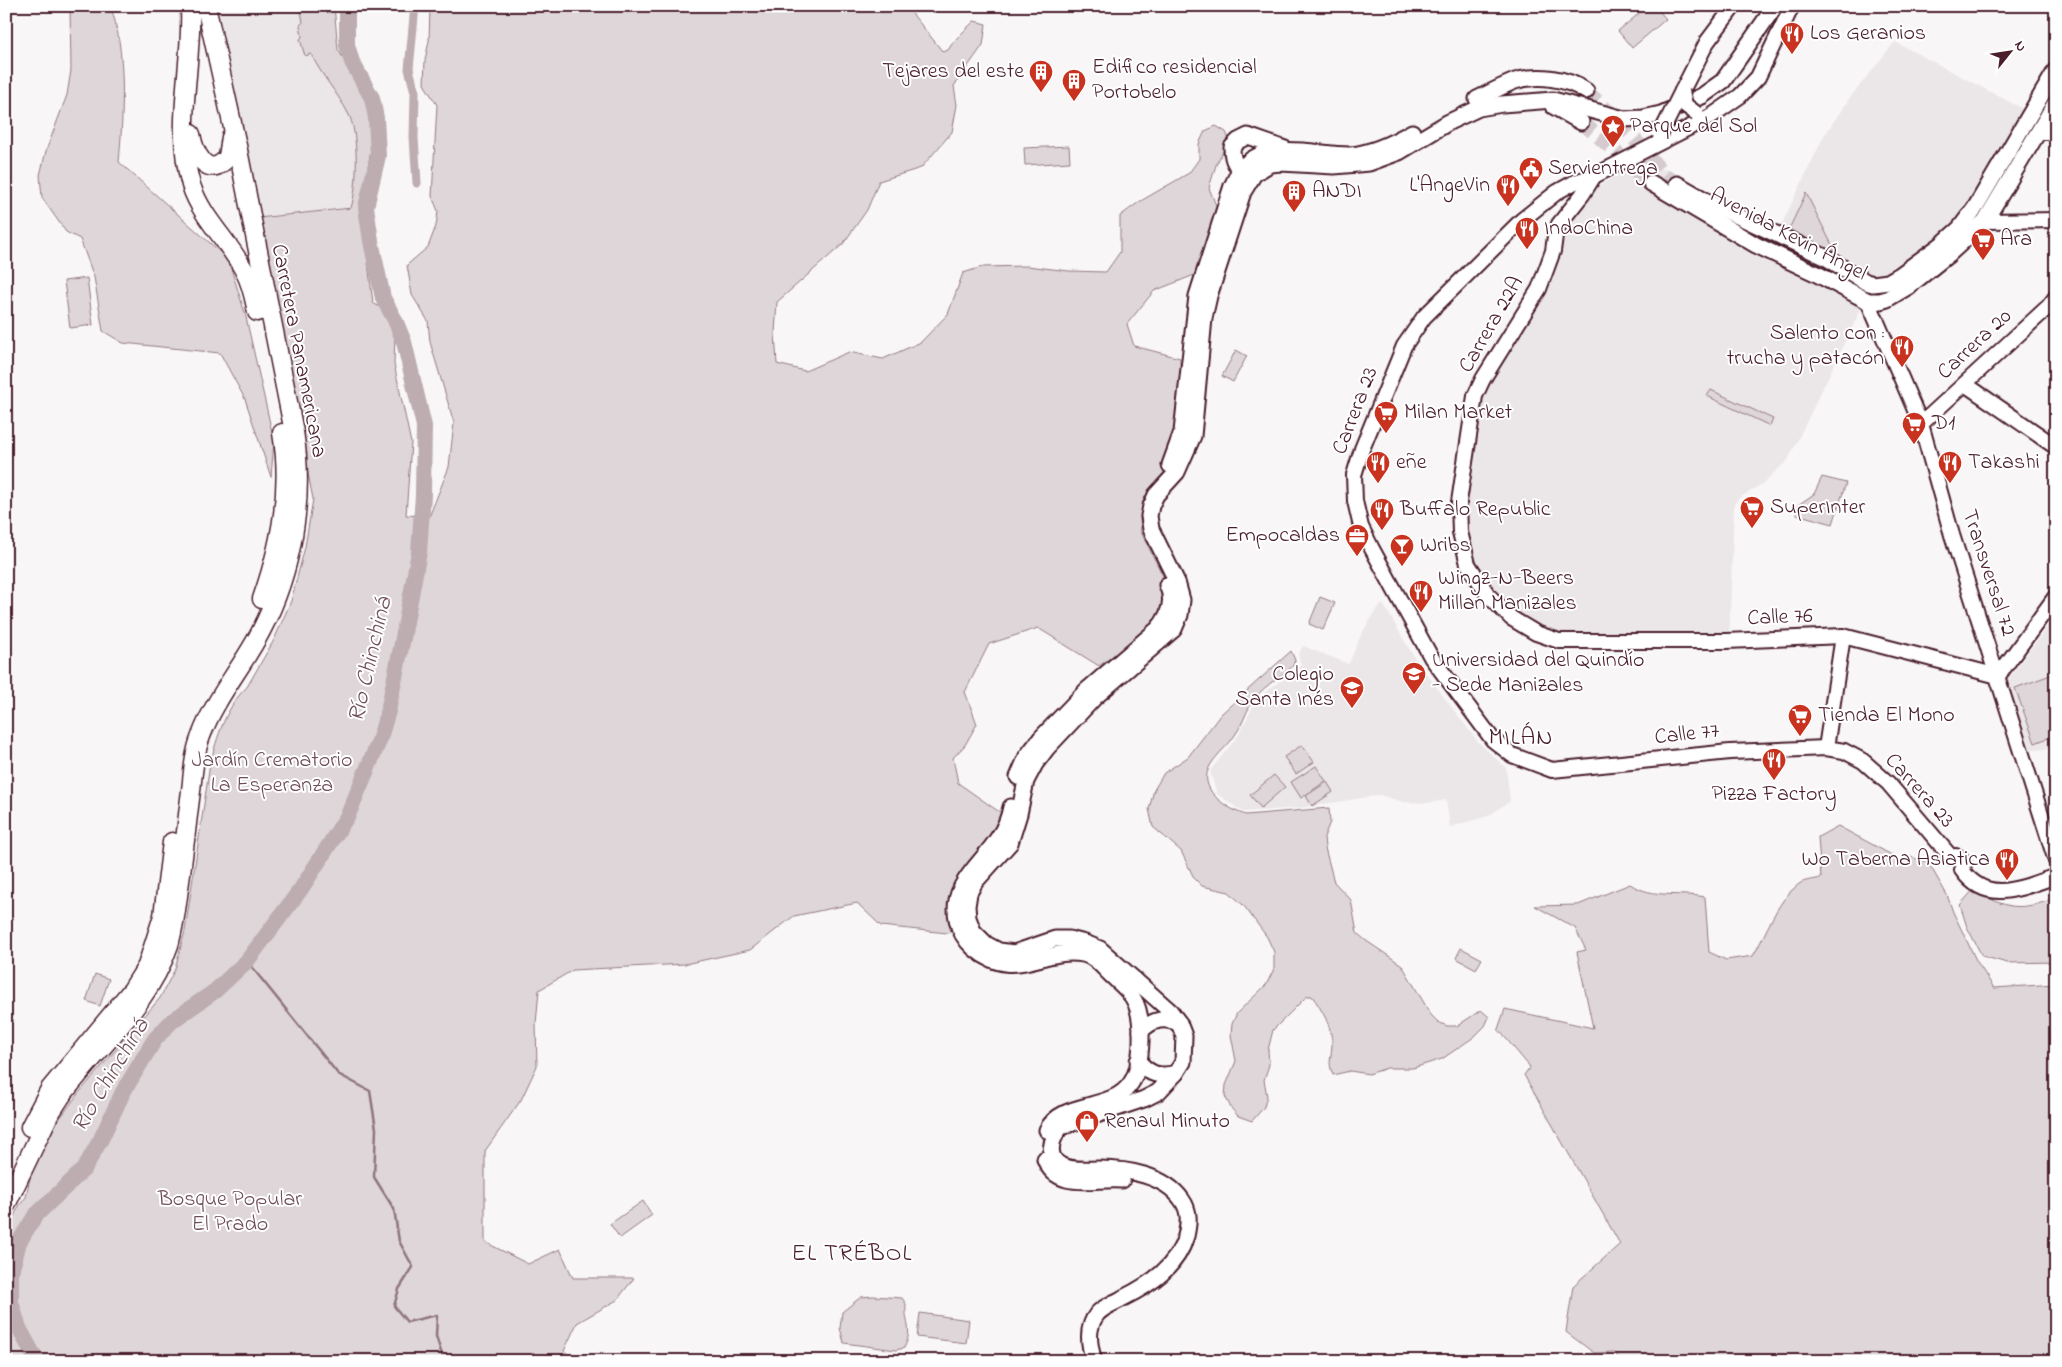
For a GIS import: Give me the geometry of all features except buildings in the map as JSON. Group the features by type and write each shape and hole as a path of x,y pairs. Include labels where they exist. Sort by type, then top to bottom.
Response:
{"highway":[{"name":"Carretera Panamericana","path":"6,1177 50,1089 132,990 147,966 163,916 183,764 190,733 259,606 272,568 284,519 286,482 284,443 252,289 239,261 210,224 200,205 192,186 184,148 190,43 190,6"},
{"name":"Carretera Panamericana","path":"6,1205 49,1115 60,1098 142,998 165,954 175,917 194,767 200,736 261,630 279,586 291,544 298,501 298,457 206,6"},
{"path":"185,106 192,143 199,160 206,164 218,165 228,157 232,126"}],"main road":[{"path":"1476,99 1520,93 1552,92 1623,111 1645,110 1662,106 1709,83 1718,75 1764,6"},
{"path":"1086,1361 1080,1335 1083,1320 1091,1307 1101,1298 1128,1285 1152,1270 1163,1260 1177,1244 1180,1216 1171,1199 1149,1185 1128,1180 1109,1179 1073,1182 1062,1179 1047,1164 1042,1150 1044,1137 1049,1126 1057,1118 1113,1097 1123,1091 1130,1083 1138,1061 1141,1031 1139,1010 1133,998 1095,959 1084,954 1070,953 1018,964 1006,964 980,954 970,945 961,932 957,919 956,905 960,889 969,874 998,839 1006,825 1018,777 1027,756 1041,738 1086,691 1158,629 1168,617 1171,602 1170,591 1141,532 1140,517 1149,490 1170,466 1179,441 1197,296 1232,186 1247,172 1270,164 1334,166 1369,163 1399,152 1449,122 1479,108 1502,104 1540,100 1570,103 1624,119 1643,118 1661,114 1702,96 1723,81 1733,70 1775,6"},
{"name":"Avenida Kevin Ángel","path":"1677,184 1710,203 1827,258 1866,282 1881,284 1900,275 1941,245 1960,228 1975,208 2056,70"},
{"path":"1094,1361 1089,1337 1097,1314 1105,1307 1149,1284 1167,1270 1183,1246 1188,1226 1188,1211 1174,1190 1153,1178 1127,1171 1073,1169 1060,1165 1053,1157 1052,1140 1061,1128 1158,1092 1176,1073 1183,1062 1184,1036 1179,1023 1170,1010 1100,949 1069,939 1055,939 1014,953 999,952 986,944 973,931 968,918 967,906 975,882 1010,843 1020,814 1026,781 1035,764 1047,748 1095,697 1174,629 1180,615 1182,600 1177,582 1151,529 1149,516 1156,495 1176,472 1193,436 1203,326 1208,296 1243,192 1250,161 1272,152 1365,153 1397,141 1445,113 1516,81 1530,79 1562,80 1570,82 1586,91"},
{"path":"1540,100 1559,108 1581,122"},
{"name":"Avenida Kevin Ángel","path":"1651,184 1756,245 1818,274 1868,301 1887,299 1909,286 1950,254 1985,222 2056,102"},
{"path":"1247,172 1234,164 1232,157 1232,147 1238,140 1248,136 1292,151"},
{"path":"1791,262 1792,252 1795,248 1802,246"},
{"path":"1818,274 1826,268 1827,258"},
{"path":"1141,1031 1159,1019 1169,1019 1179,1023"},
{"path":"1138,1061 1154,1075 1165,1076 1176,1073"}],"street":[{"name":"Carrera 23","path":"1651,146 1660,135 1706,42 1734,6"},
{"name":"Carrera 23","path":"1552,770 1505,751 1479,724 1431,657 1396,596 1362,527 1355,501 1354,475 1362,449 1404,346 1424,317 1542,203 1569,186 1594,176 1651,146 1740,96 1758,77 1792,6"},
{"path":"1683,87 1685,105 1703,116"},
{"path":"2039,132 2056,132"},
{"name":"Carrera 22A","path":"1560,641 1536,633 1511,618 1488,595 1468,564 1460,532 1460,502 1475,396 1483,379 1539,289 1553,251 1559,224 1594,176"},
{"path":"1985,222 2056,220"},
{"name":"Carrera 20","path":"1921,424 2048,307 2056,296"},
{"name":"Transversal 72","path":"1868,301 1921,424 1952,536 2056,861"},
{"path":"1965,384 2056,447"},
{"path":"1998,676 2056,596"},
{"path":"1826,748 1843,636"},
{"name":"Calle 76","path":"1560,641 1726,641 1843,636 1998,676"},
{"name":"Carrera 23","path":"1826,748 1844,751 1876,771 1951,857 1947,865 1950,870 1955,872 1962,870 1974,883 2000,892 2013,891 2056,876"},
{"name":"Calle 77","path":"1552,770 1730,752 1826,748"}],"shaded area":[{"path":"215,6 314,6 358,117 361,206 258,218"},
{"path":"1895,42 2023,109 1966,207 1949,227 1870,290 1788,460 1762,484 1739,498 1734,504 1729,639 1559,641 1536,633 1488,595 1460,532 1472,402 1582,195 1618,175 1649,166 1667,170 1706,194 1780,228 1824,136 1849,99"},
{"name":"Colegio Santa Inés","path":"1383,604 1414,657 1437,688 1478,742 1506,768 1510,801 1488,816 1450,827 1446,800 1425,803 1403,802 1380,795 1300,808 1243,812 1217,794 1210,771 1238,736 1257,699 1301,665 1298,655 1303,646 1349,664 1361,635 1377,609"},
{"path":"2056,615 2056,748 2025,751 2004,685"}],"green space":[{"path":"70,6 110,6 119,41 121,62 122,125 119,162 228,259 245,313 274,441 271,477 245,399 220,353 123,343 103,331 94,277 80,239 66,232 42,198 40,175 46,151 67,95 71,70"},
{"path":"300,6 334,6 338,49 367,102 372,144 361,206 373,303 383,309 395,331 394,364 411,443 406,515 429,517 449,467 454,423 430,342 428,321 412,295 407,265 428,247 436,226 438,211 432,196 437,105 424,84 425,60 429,41 430,6 906,6 943,52 948,50 954,41 974,21 986,24 983,45 954,86 957,105 952,132 921,168 879,181 867,210 843,244 777,302 775,333 777,364 805,371 849,352 883,359 921,342 948,314 963,273 982,267 1027,266 1069,271 1106,272 1120,252 1120,216 1139,202 1189,173 1199,159 1199,144 1205,131 1216,126 1226,132 1229,139 1216,165 1209,188 1217,208 1197,274 1154,291 1127,324 1134,346 1180,358 1182,432 1170,466 1149,490 1140,517 1141,532 1164,578 1167,617 1099,666 1038,628 989,644 965,692 977,724 965,745 953,758 958,783 998,811 1010,812 961,931 947,933 881,926 857,903 794,916 750,950 685,964 573,970 539,990 536,1024 537,1066 521,1100 485,1151 485,1242 528,1264 560,1249 573,1278 634,1278 617,1300 577,1323 564,1351 578,1361 11,1361 6,1351 6,1232 19,1206 26,1197 31,1173 57,1122 78,1094 160,998 175,969 185,931 210,764 216,744 223,723 233,703 247,687 274,640 291,601 305,547 313,499 258,218 351,208 355,187 356,146 352,122 348,113 311,54 305,56 300,39 302,37 300,25 303,22"},
{"path":"1648,6 1655,6 1666,19 1632,48 1618,31"},
{"path":"1069,146 1070,162 1025,165 1024,148"},
{"path":"1806,193 1836,253 1789,229"},
{"path":"87,278 93,325 70,328 64,281"},
{"path":"1236,350 1247,356 1233,382 1222,376"},
{"path":"1711,390 1773,419 1770,426 1707,396"},
{"path":"1822,477 1846,483 1833,524 1796,514 1798,505 1814,494"},
{"path":"1320,597 1335,603 1323,630 1309,624"},
{"path":"1291,651 1295,660 1293,666 1255,698 1242,724 1230,742 1211,764 1207,773 1210,789 1222,803 1246,815 1329,808 1330,822 1324,837 1325,848 1334,882 1351,900 1357,933 1402,965 1431,1015 1438,1022 1447,1026 1457,1026 1481,1010 1489,1017 1485,1026 1474,1037 1442,1059 1413,1068 1387,1068 1369,1074 1350,1071 1333,1075 1330,1062 1332,1037 1323,1013 1312,996 1307,996 1273,1030 1268,1050 1269,1065 1264,1080 1267,1096 1264,1107 1252,1121 1238,1116 1231,1108 1225,1096 1226,1085 1236,1061 1231,1035 1232,1024 1237,1013 1266,985 1274,969 1274,952 1267,937 1244,906 1229,892 1202,886 1194,878 1181,851 1153,827 1149,809 1154,790 1164,773 1188,757 1221,714"},
{"path":"2056,673 2056,735 2035,743 2015,688"},
{"path":"1302,745 1314,762 1296,774 1284,757"},
{"path":"1316,766 1326,781 1301,798 1291,782"},
{"path":"1274,775 1285,787 1261,808 1250,795"},
{"path":"1327,782 1333,792 1312,806 1306,796"},
{"path":"1838,826 1901,860 1907,856 1928,862 1947,895 1976,960 1994,988 2056,984 2056,1361 1620,1361 1615,1352 1594,1353 1566,1332 1573,1286 1620,1244 1524,1075 1530,1067 1498,1029 1505,1009 1593,1028 1577,952 1586,950 1575,928 1535,906 1578,905 1630,884 1648,892 1705,897 1709,952 1726,960 1753,956 1784,899 1801,883 1821,878 1818,837"},
{"path":"1974,889 1995,901 2013,906 2032,905 2056,898 2056,962 2007,963 1982,956 1967,927 1960,905"},
{"path":"1461,948 1482,959 1476,969 1456,958"},
{"path":"95,974 109,979 100,1006 86,1001"},
{"path":"643,1201 652,1215 620,1238 610,1224"},
{"path":"861,1297 902,1298 906,1304 908,1336 904,1348 896,1350 844,1343 840,1328 842,1312"},
{"path":"920,1313 969,1320 966,1343 917,1337"}],"waterway":[{"name":"Río Chinchiná","path":"37,1361 19,1328 11,1302 11,1273 19,1242 35,1216 84,1169 101,1139 123,1092 155,1039 172,1021 215,991 247,961 301,889 348,815 379,741 388,711 419,552 423,495 424,426 404,342 383,298 371,241 366,207 378,156 376,118 372,98 352,62 347,45 347,6"},
{"path":"415,6 409,69 415,92 414,138 417,183"},
{"path":"247,961 338,1074 370,1091 376,1129 374,1177 394,1209 399,1241 413,1267 399,1289 394,1306 407,1322 437,1315 436,1336 444,1361"}],"tunnel":[{"path":"1586,91 1623,125 1663,174 1677,184"},
{"path":"1581,122 1651,183"}],"place":[{"name":"Los Geranios","path":"1792,55"},
{"name":"Tejares del este","path":"1041,93"},
{"name":"Edifico residencial Portobelo","path":"1074,102"},
{"name":"Parque del Sol","path":"1613,148"},
{"name":"Servientrega","path":"1531,190"},
{"name":"L'AngeVin","path":"1508,207"},
{"name":"ANDI","path":"1294,213"},
{"name":"IndoChina","path":"1527,250"},
{"name":"Ara","path":"1983,261"},
{"name":"Salento con : trucha y patacón","path":"1902,368"},
{"name":"Milan Market","path":"1386,434"},
{"name":"D1","path":"1914,445"},
{"name":"eñe","path":"1378,484"},
{"name":"Takashi","path":"1950,484"},
{"name":"SuperInter","path":"1752,529"},
{"name":"Buffalo Republic","path":"1382,531"},
{"name":"Empocaldas","path":"1357,557"},
{"name":"Wribs","path":"1402,567"},
{"name":"Wingz-N-Beers Millan Manizales","path":"1421,613"},
{"name":"Universidad del Quindío - Sede Manizales","path":"1414,695"},
{"name":"Colegio Santa Inés","path":"1352,709"},
{"name":"Tienda El Mono","path":"1800,737"},
{"name":"Pizza Factory","path":"1774,781"},
{"name":"Wo Taberna Asiatica","path":"2007,881"},
{"name":"Renaul Minuto","path":"1087,1143"}],"district":[{"name":"MILÁN","path":"1521,738"},
{"name":"EL TRÉBOL","path":"852,1254"}],"park label":[{"name":"Jardín Crematorio La Esperanza","path":"272,774"},
{"name":"Bosque Popular El Prado","path":"230,1212"}]}
